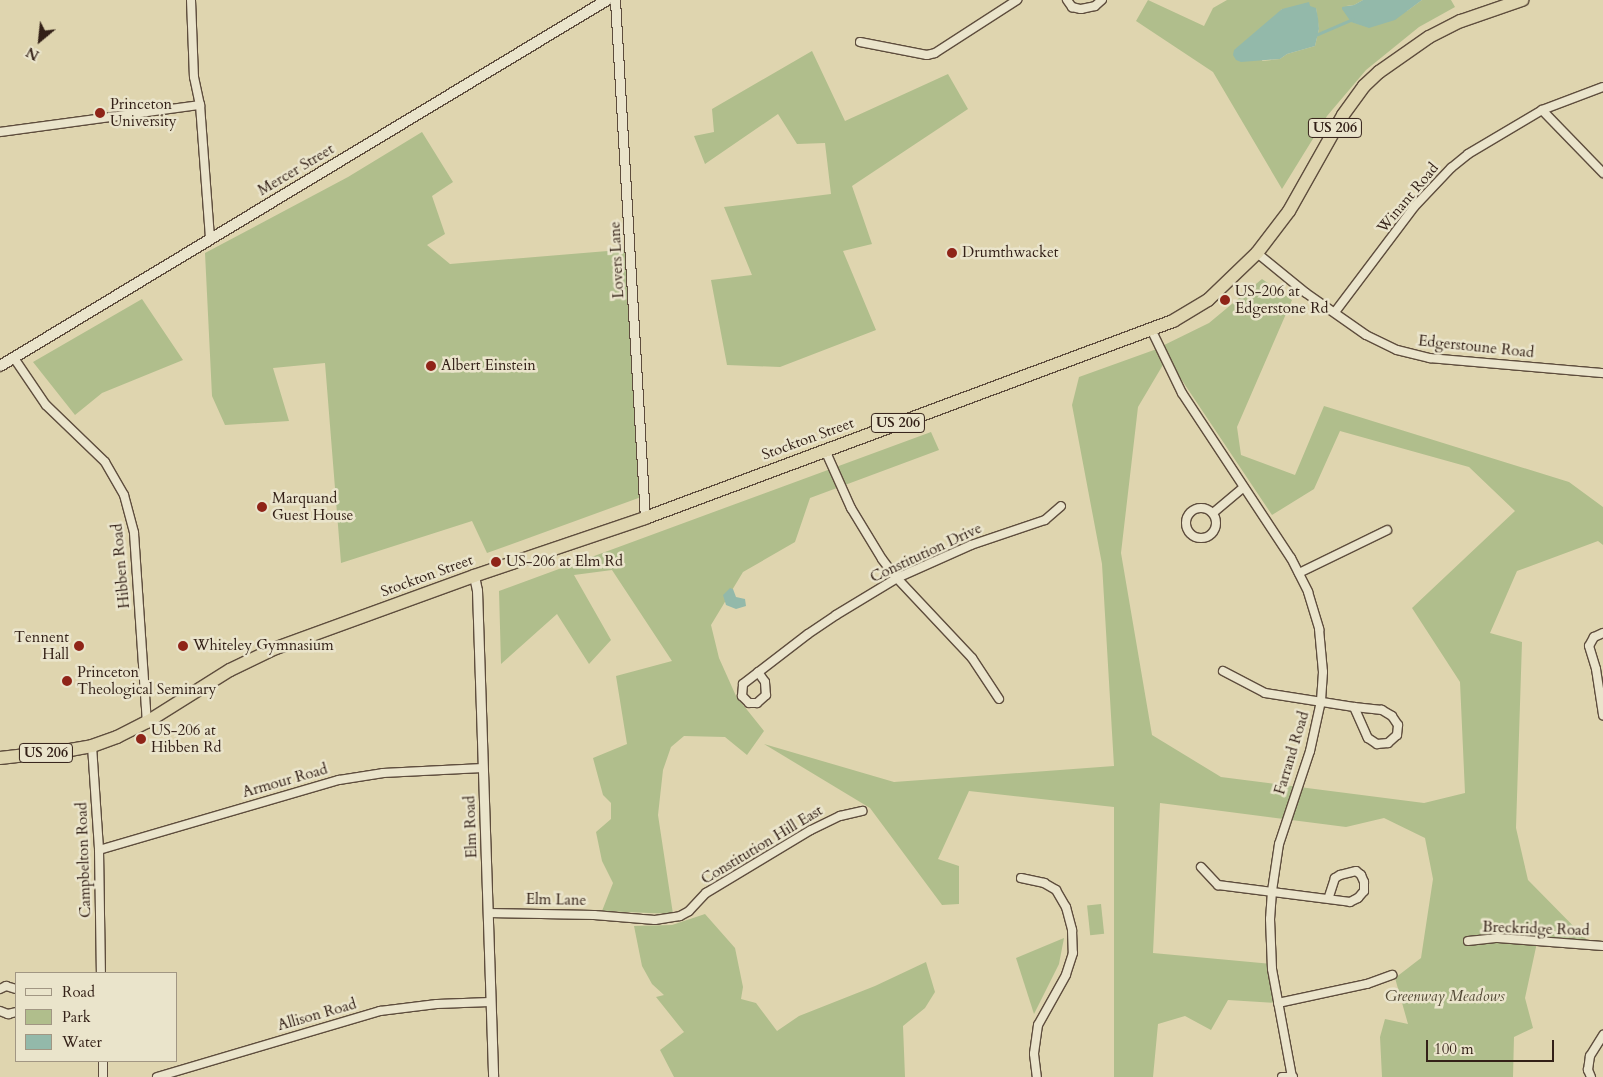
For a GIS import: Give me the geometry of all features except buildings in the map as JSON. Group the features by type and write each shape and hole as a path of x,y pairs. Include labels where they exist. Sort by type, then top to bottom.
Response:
{"highway":[{"name":"Stockton Street","path":"0,758 92,746 118,737 147,722 253,658 474,576 645,518 1173,320 1208,300 1257,253 1289,211 1342,114 1364,86 1378,72 1429,37 1461,21 1522,0"}],"main road":[{"name":"Mercer Street","path":"0,366 607,0"}],"street":[{"path":"191,0 194,77 200,105 210,238"},
{"name":"Lovers Lane","path":"615,0 645,518"},
{"path":"860,42 927,55 935,53 1017,0"},
{"path":"1067,0 1072,7 1081,9 1095,6 1102,0"},
{"name":"Winant Road","path":"1335,312 1414,207 1432,186 1468,154 1542,110 1603,87"},
{"path":"0,132 200,105"},
{"path":"1542,110 1603,173"},
{"name":"Edgerstoune Road","path":"1257,253 1306,293 1380,343 1412,355 1603,373"},
{"name":"Farrand Road","path":"1151,329 1182,393 1299,573 1308,592 1319,629 1323,672 1321,702 1310,752 1280,844 1272,891 1270,944 1278,1003 1293,1077 1282,1077"},
{"name":"Hibben Road","path":"14,358 46,405 105,462 124,495 134,533 147,722"},
{"path":"825,450 867,537 897,578 955,638 988,680 999,699"},
{"path":"1213,513 1244,487"},
{"name":"Constitution Drive","path":"758,672 822,624 897,578 971,545 1045,520 1061,506"},
{"path":"1205,508 1213,513 1217,523 1213,532 1205,538 1195,537 1190,534 1186,525 1191,511 1205,508"},
{"path":"1299,573 1387,530"},
{"name":"Elm Road","path":"474,576 477,590 493,1077"},
{"path":"1603,634 1594,637 1589,646 1600,668 1603,711"},
{"path":"1223,671 1265,693 1382,710 1392,716 1398,725 1396,735 1388,743 1377,744 1368,738 1354,707"},
{"name":"Campbelton Road","path":"92,746 98,850 101,972"},
{"name":"Armour Road","path":"98,850 339,780 383,773 483,768"},
{"name":"Constitution Hill East","path":"624,917 655,920 680,916 690,911 706,893 811,830 840,816 862,811"},
{"path":"1201,867 1218,885 1329,897 1350,902 1358,898 1364,891 1364,882 1361,875 1356,871 1335,878 1329,897"},
{"path":"1021,878 1044,883 1056,890 1066,907 1072,930 1072,953 1066,975 1038,1025 1034,1054 1037,1077"},
{"name":"Elm Lane","path":"488,912 624,917"},
{"name":"Breckridge Road","path":"1468,941 1498,938 1603,946"},
{"path":"1278,1003 1367,984 1392,975"},
{"path":"0,989 6,986 15,989"},
{"name":"Allison Road","path":"157,1077 380,1011 437,1004 490,1002"},
{"path":"0,1011 8,1014 15,1012"},
{"path":"1590,1077 1588,1070 1590,1056 1603,1034"},
{"path":"103,1062 103,1077"}],"green space":[{"path":"1148,0 1204,26 1213,8 1227,0 1363,0 1354,5 1346,6 1407,11 1422,0 1451,0 1455,7 1419,27 1366,70 1327,116 1282,189 1213,72 1136,21","holes":["1316,8 1319,29 1315,46 1287,54 1280,59 1262,61 1276,17 1282,9"]},
{"path":"812,51 845,121 948,74 968,109 852,186 872,244 843,251 876,330 780,367 727,365 711,280 752,275 724,207 831,194 825,143 797,144 778,114 705,164 694,136 714,132 712,109"},
{"path":"422,132 453,182 432,196 445,234 427,245 450,264 632,249 644,496 487,553 472,521 341,563 325,363 273,368 289,421 225,425 212,396 205,253 348,177"},
{"name":"Greenway Meadows","path":"1262,279 1292,300 1237,427 1241,455 1295,475 1324,406 1569,482 1603,507 1603,545 1598,541 1517,571 1490,633 1522,642 1516,828 1528,880 1590,943 1538,938 1525,998 1533,1028 1514,1037 1513,1077 1382,1077 1380,1037 1385,1019 1408,1024 1395,978 1421,958 1433,879 1425,838 1384,818 1346,827 1160,803 1153,953 1273,964 1278,1003 1228,1000 1211,1030 1185,1016 1158,1024 1153,1077 1114,1077 1114,807 969,791 938,859 959,866 959,904 942,905 870,808 764,744 894,782 1114,766 1102,564 1072,405 1079,377 1154,350 1209,323","holes":["1167,358 1272,515 1314,489 1340,431 1469,467 1515,511 1412,608 1460,682 1465,793 1424,803 1221,777 1152,735 1121,553 1138,407"]},
{"path":"142,299 183,360 102,393 75,415 33,362"},
{"path":"931,432 939,450 810,498 795,542 743,572 711,625 719,658 736,696 764,731 747,755 725,737 684,736 671,747 663,770 658,815 673,914 602,911 613,883 602,861 596,832 611,819 611,803 603,795 593,758 627,744 616,676 672,661 612,570 574,575 611,640 589,664 557,614 501,664 499,591"},
{"path":"1101,904 1104,934 1090,935 1087,905"},
{"path":"705,914 735,948 743,987 741,999 756,1003 777,1031 799,1016 875,986 926,962 935,992 925,1008 903,1026 905,1077 674,1077 660,1050 684,1032 656,997 664,995 652,984 642,966 634,926 672,925"},
{"path":"1064,938 1059,964 1034,1014 1016,958"}],"water":[{"path":"1363,0 1422,0 1395,20 1369,28 1351,22 1342,9 1342,7 1354,5"},
{"path":"1309,2 1310,6 1316,8 1318,18 1319,29 1315,46 1287,54 1280,59 1241,62 1236,60 1233,55 1234,50 1282,9"},
{"path":"730,588 733,589 736,597 745,599 746,606 736,609 726,605 723,595"}],"waterway":[{"path":"1316,35 1353,19"}],"place":[{"name":"Princeton University","path":"100,113"},
{"name":"Drumthwacket","path":"952,253"},
{"name":"US-206 at Edgerstone Rd","path":"1225,300"},
{"name":"Albert Einstein","path":"431,366"},
{"name":"Marquand Guest House","path":"262,507"},
{"name":"US-206 at Elm Rd","path":"496,562"},
{"name":"Tennent Hall","path":"79,646"},
{"name":"Whiteley Gymnasium","path":"183,646"},
{"name":"Princeton Theological Seminary","path":"67,681"},
{"name":"US-206 at Hibben Rd","path":"141,739"}]}
